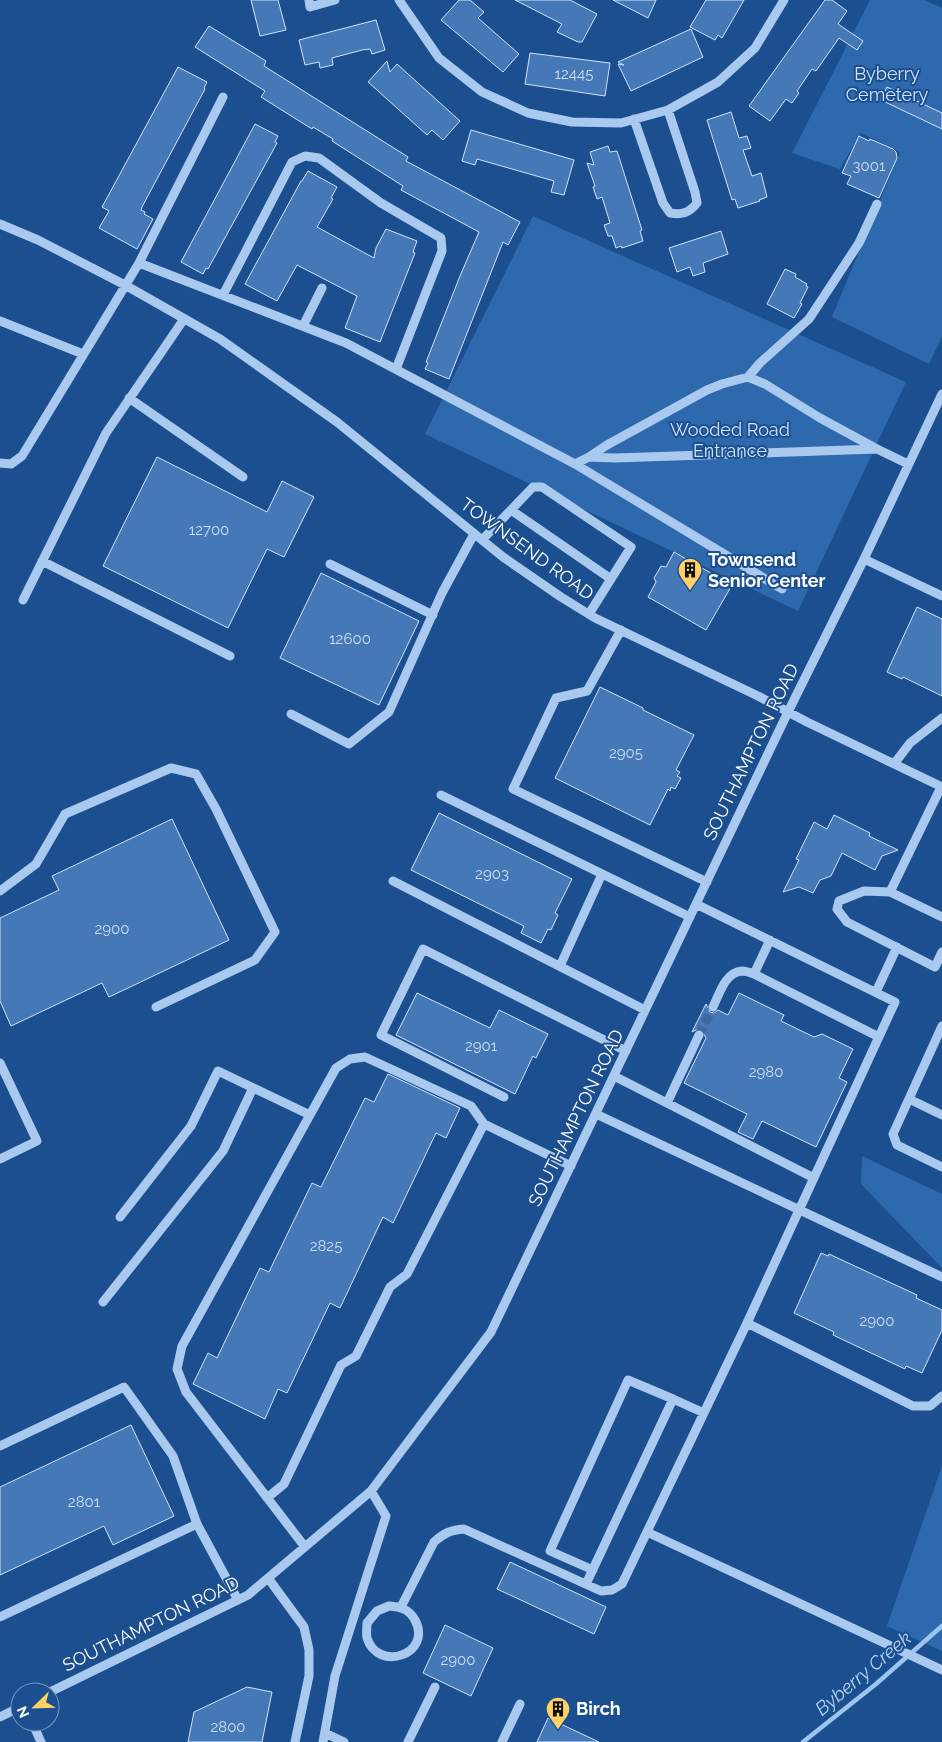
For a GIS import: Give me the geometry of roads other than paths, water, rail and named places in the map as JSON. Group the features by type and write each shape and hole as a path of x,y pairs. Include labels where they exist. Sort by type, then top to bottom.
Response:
{"street":[{"path":"310,3 335,0"},
{"path":"398,0 439,58 482,92 528,113 572,122 621,123 668,110 718,82 755,48 784,0"},
{"path":"0,463 10,464 22,456 139,263 223,97"},
{"path":"634,119 662,203 670,213 680,215 690,211 697,203 668,110"},
{"path":"223,295 292,162 305,156 319,158 380,203 441,238 442,251 396,369"},
{"path":"748,378 760,363 809,319 859,243 877,204"},
{"name":"TOWNSEND ROAD","path":"0,224 38,240 124,285 220,339 337,422 474,534 561,598 620,630 942,787"},
{"path":"139,263 346,343 575,464 782,590"},
{"path":"303,326 322,288"},
{"path":"23,600 106,432 184,319"},
{"path":"0,321 83,354"},
{"path":"575,464 707,390 728,382 748,378 765,384 820,418 908,464"},
{"name":"SOUTHAMPTON ROAD","path":"60,1687 248,1595 371,1491 491,1332 942,394"},
{"path":"129,398 243,477"},
{"path":"589,457 616,458 877,449"},
{"path":"482,540 533,487 542,487 631,546 589,614"},
{"path":"511,510 611,579"},
{"path":"291,714 349,744 389,712 442,593 474,534"},
{"path":"864,559 942,596"},
{"path":"42,561 230,656"},
{"path":"330,564 433,614"},
{"path":"620,630 587,691 556,698 513,789 707,882"},
{"path":"894,764 910,743 942,718"},
{"path":"0,891 36,864 65,814 171,768 196,774 216,809 275,932 255,960 156,1008"},
{"path":"890,892 942,787"},
{"path":"441,794 690,917"},
{"path":"560,966 602,874"},
{"path":"393,881 645,1010"},
{"path":"942,917 890,892 864,891 840,901 837,909 847,922 935,966 942,952"},
{"path":"401,1607 434,1542 443,1534 453,1530 464,1530 600,1591 612,1590 622,1584 747,1323 895,1002 696,904"},
{"path":"754,974 770,940"},
{"path":"876,992 897,947"},
{"path":"504,1097 381,1035 423,949 626,1051"},
{"path":"712,1008 723,985 730,976 741,971 754,974 879,1037"},
{"path":"942,1026 893,1134 898,1145 942,1167"},
{"path":"667,1103 699,1035"},
{"path":"305,1547 186,1392 177,1369 182,1346 336,1068 350,1059 365,1057 471,1106 484,1124 571,1166"},
{"path":"0,1063 38,1141 0,1159"},
{"path":"120,1217 191,1126 218,1071 310,1115"},
{"path":"614,1076 814,1178"},
{"path":"103,1302 223,1151 253,1088"},
{"path":"909,1099 942,1115"},
{"path":"596,1114 942,1277"},
{"path":"267,1498 284,1484 341,1365 356,1356 390,1288 407,1274 484,1124"},
{"path":"747,1323 913,1406 930,1406 942,1396"},
{"path":"593,1570 550,1551 628,1380 704,1413"},
{"path":"0,1446 124,1387 173,1456 197,1524 238,1600"},
{"path":"586,1584 673,1399"},
{"path":"344,1742 324,1738 335,1676 386,1516 371,1491"},
{"path":"0,1617 197,1524"},
{"path":"647,1532 942,1670"},
{"path":"268,1578 304,1627 309,1650 309,1676 295,1742"},
{"path":"389,1606 401,1607 411,1614 416,1623 419,1635 416,1644 409,1652 398,1657 384,1656 372,1648 367,1638 367,1623 378,1611 389,1606"},
{"path":"353,1619 367,1623"},
{"path":"408,1742 435,1687"},
{"path":"502,1742 520,1704"}],"waterway":[{"name":"Byberry Creek","path":"803,1742 876,1684 942,1626"}],"tunnel":[{"path":"699,1035 713,1007"}],"place":[{"name":"Townsend Senior Center","path":"690,591"},
{"name":"Birch","path":"558,1730"}],"park label":[{"name":"Byberry Cemetery","path":"887,84"},
{"name":"Wooded Road Entrance","path":"730,440"}]}
